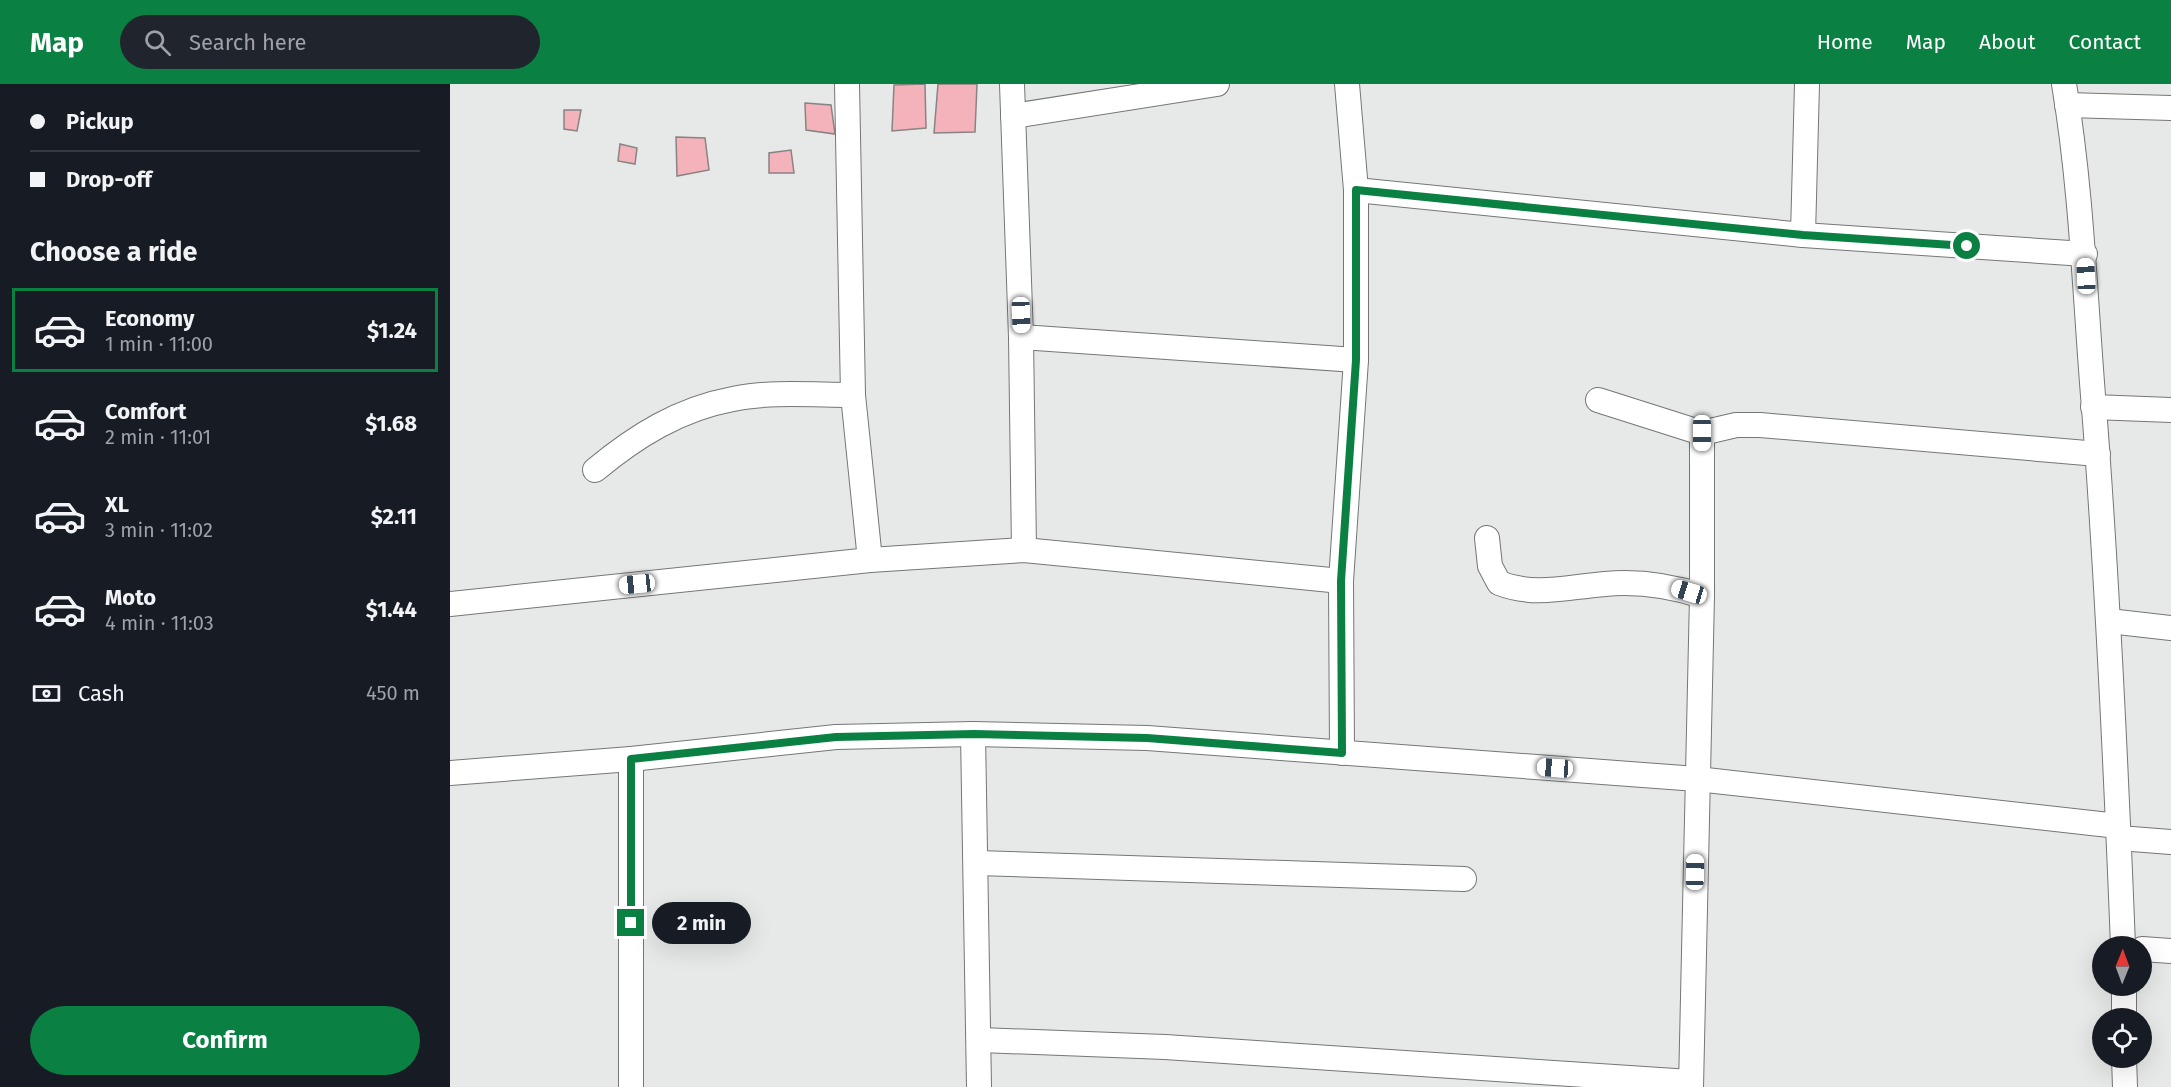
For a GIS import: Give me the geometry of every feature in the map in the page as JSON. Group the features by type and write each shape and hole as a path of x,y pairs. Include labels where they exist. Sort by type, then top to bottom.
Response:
{"street":[{"path":"848,84 853,395 870,560"},
{"path":"1012,84 1022,337 1024,550"},
{"path":"1013,116 1217,84"},
{"path":"1342,753 1341,581 1356,360 1356,190 1347,84"},
{"path":"1803,235 1807,84"},
{"path":"2123,936 2109,621 2093,407 2085,254 2074,141 2065,94 2171,108"},
{"path":"1356,190 1803,235 2085,254"},
{"path":"1022,337 1356,360"},
{"path":"595,470 633,439 671,419 733,399 853,395"},
{"path":"1598,399 1702,433 1736,425 1760,425 2098,454"},
{"path":"2093,407 2171,410"},
{"path":"980,1040 1165,1047 1690,1085 1702,596 1702,433"},
{"path":"1487,538 1490,566 1498,582 1513,588 1554,591 1606,583 1638,584 1677,588 1702,596"},
{"path":"450,604 870,560 1024,550 1341,581"},
{"path":"2109,621 2171,628"},
{"path":"974,734 980,1087"},
{"path":"450,773 631,759 836,737 974,734 1147,738 1697,779 2118,832 2171,842"},
{"path":"631,759 631,1087"},
{"path":"977,863 1464,879"},
{"path":"2152,950 2171,951"},
{"path":"2124,1068 2125,1087"}],"building":[{"path":"925,84 926,128 892,131 894,85"},
{"path":"938,84 977,84 975,132 934,133"},
{"path":"805,103 831,105 835,134 806,130"},
{"path":"564,110 581,110 577,131 564,129"},
{"path":"676,137 705,138 709,170 677,176"},
{"path":"620,144 637,148 635,164 618,161"},
{"path":"791,150 794,173 769,173 769,153"}],"route":[{"path":"631,923 631,759 836,737 974,734 1147,738 1342,753 1341,581 1356,360 1356,190 1803,235 1967,246"}]}
